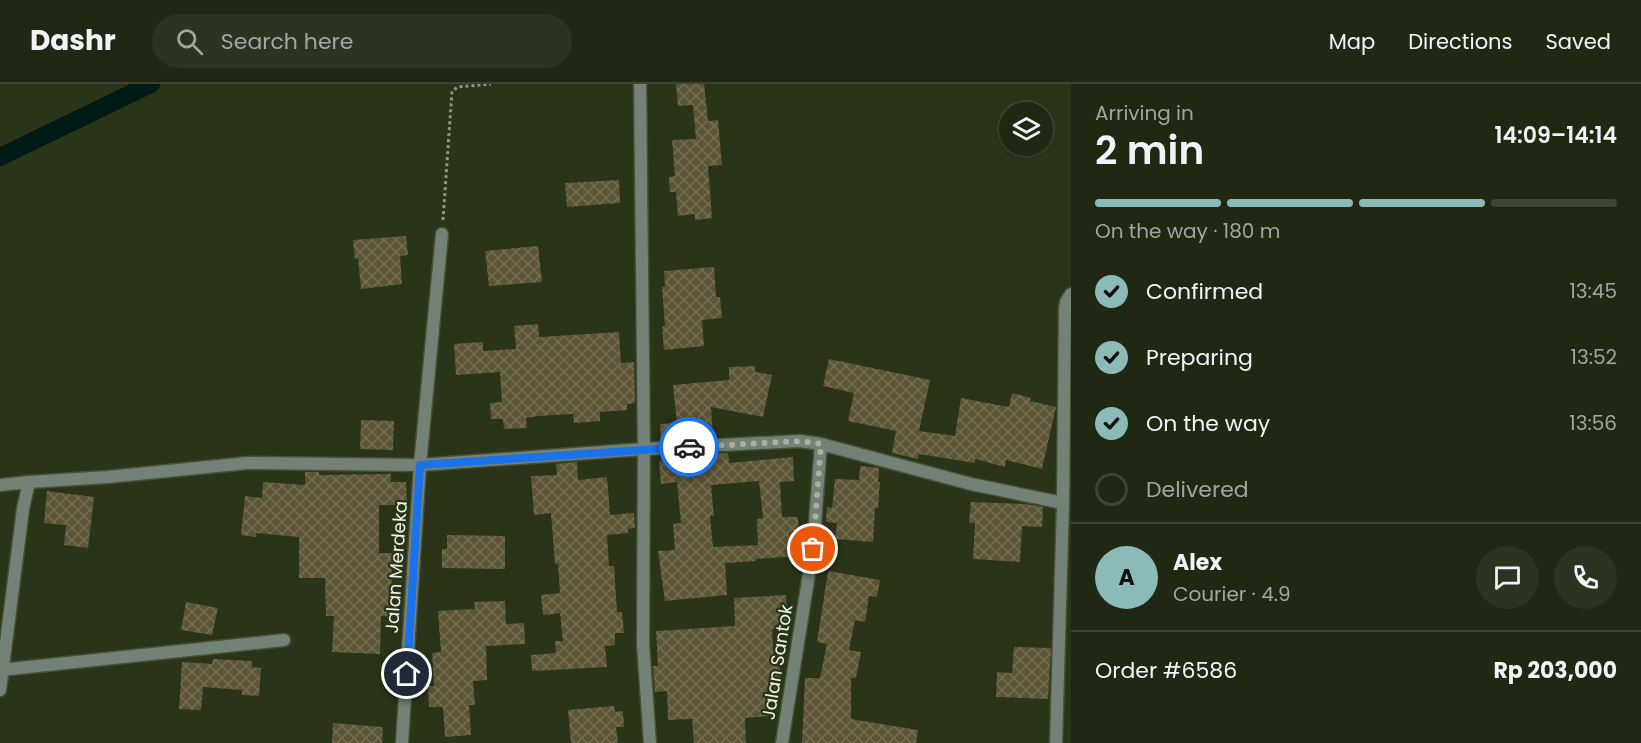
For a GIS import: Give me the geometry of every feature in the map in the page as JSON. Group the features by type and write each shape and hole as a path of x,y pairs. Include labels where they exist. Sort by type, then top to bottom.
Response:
{"street":[{"path":"640,84 644,449 643,644 650,743"},
{"name":"Jalan Merdeka","path":"402,743 420,465 442,234"},
{"path":"1056,743 1063,503 1065,309 1071,294"},
{"path":"0,485 247,463 420,465 644,449 800,441 821,444 971,484 1063,503"},
{"name":"Jalan Santok","path":"782,743 813,549 821,444"},
{"path":"0,690 22,509 29,482"},
{"path":"1,670 284,640"}],"path":[{"path":"442,234 452,91 458,87 491,84"}],"building":[{"path":"676,84 704,84 708,121 718,120 722,165 708,166 712,218 695,220 695,214 678,216 676,192 670,192 669,177 675,176 672,140 696,139 693,105 678,106"},
{"path":"619,180 620,203 567,207 565,183"},
{"path":"406,236 408,255 400,256 402,284 361,289 358,258 355,259 353,240"},
{"path":"538,246 542,282 489,286 485,251"},
{"path":"714,267 716,297 720,297 722,318 702,320 704,346 664,350 662,287 665,286 664,271"},
{"path":"538,324 539,337 619,332 621,363 634,362 635,403 627,404 627,410 600,412 600,421 574,423 573,414 538,416 526,418 527,428 504,429 503,419 491,419 490,403 502,402 500,372 456,375 454,344 483,342 483,351 516,349 514,326"},
{"path":"829,359 930,380 919,431 955,436 961,398 1009,407 1012,393 1031,398 1030,401 1056,407 1042,469 1006,460 1005,467 975,459 975,463 919,454 918,459 892,453 896,431 848,421 854,393 823,386"},
{"path":"755,366 755,372 772,375 763,417 711,407 713,437 661,440 660,424 677,423 673,385 729,380 729,367"},
{"path":"361,420 394,421 393,450 360,449"},
{"path":"728,453 729,463 793,457 794,481 780,482 782,517 798,517 800,556 725,563 727,595 665,601 658,551 675,550 673,524 681,523 677,482 661,484 659,461 664,461 663,456","holes":["759,481 763,518 757,519 758,545 713,547 710,516 714,516 711,485"]},
{"path":"577,462 578,480 607,477 610,515 634,513 635,528 628,529 628,533 607,535 609,566 614,566 617,612 622,612 624,633 615,633 615,645 605,646 607,667 532,671 531,655 556,653 555,641 563,641 560,613 543,615 541,595 560,593 558,564 555,564 551,513 534,515 531,476 557,475 556,464"},
{"path":"860,466 879,468 878,508 875,508 873,542 835,539 837,523 826,522 827,507 832,508 835,479 859,480"},
{"path":"305,472 319,472 319,475 391,474 391,482 406,482 407,505 379,505 379,553 392,553 391,616 381,616 380,654 332,652 334,616 326,616 325,578 299,578 299,537 256,533 256,537 241,535 245,496 262,498 263,482 305,485"},
{"path":"47,491 94,497 88,548 64,545 66,525 44,523"},
{"path":"971,502 1026,504 1043,507 1042,527 1022,526 1020,562 973,559 975,523 969,523"},
{"path":"447,535 505,536 505,569 442,568 442,549 447,549"},
{"path":"828,571 880,580 877,597 869,596 865,622 855,620 849,650 861,652 856,678 851,678 851,719 918,730 916,743 802,743 805,678 820,678 827,644 817,642"},
{"path":"786,595 788,629 772,629 774,663 780,663 781,688 767,689 769,716 745,718 746,743 694,743 692,719 668,720 667,691 655,692 653,666 658,666 656,631 735,626 734,598"},
{"path":"505,601 506,624 524,623 525,644 486,646 487,680 473,681 475,705 469,705 471,735 445,737 443,707 429,707 428,686 434,686 432,653 441,652 438,611 475,609 474,602"},
{"path":"186,602 218,608 212,635 181,630"},
{"path":"1014,647 1051,648 1048,699 996,697 997,672 1012,673"},
{"path":"213,659 252,661 252,667 261,668 259,696 242,695 242,690 203,687 201,710 179,709 182,662 212,664"},
{"path":"614,706 615,712 623,711 624,727 616,727 618,743 571,743 568,710"},
{"path":"333,723 383,727 382,743 332,743"}],"waterway":[{"path":"0,157 151,84"}],"way so far":[{"path":"689,447 800,441 821,444 813,549"}],"route":[{"path":"407,674 420,465 689,447"}]}
